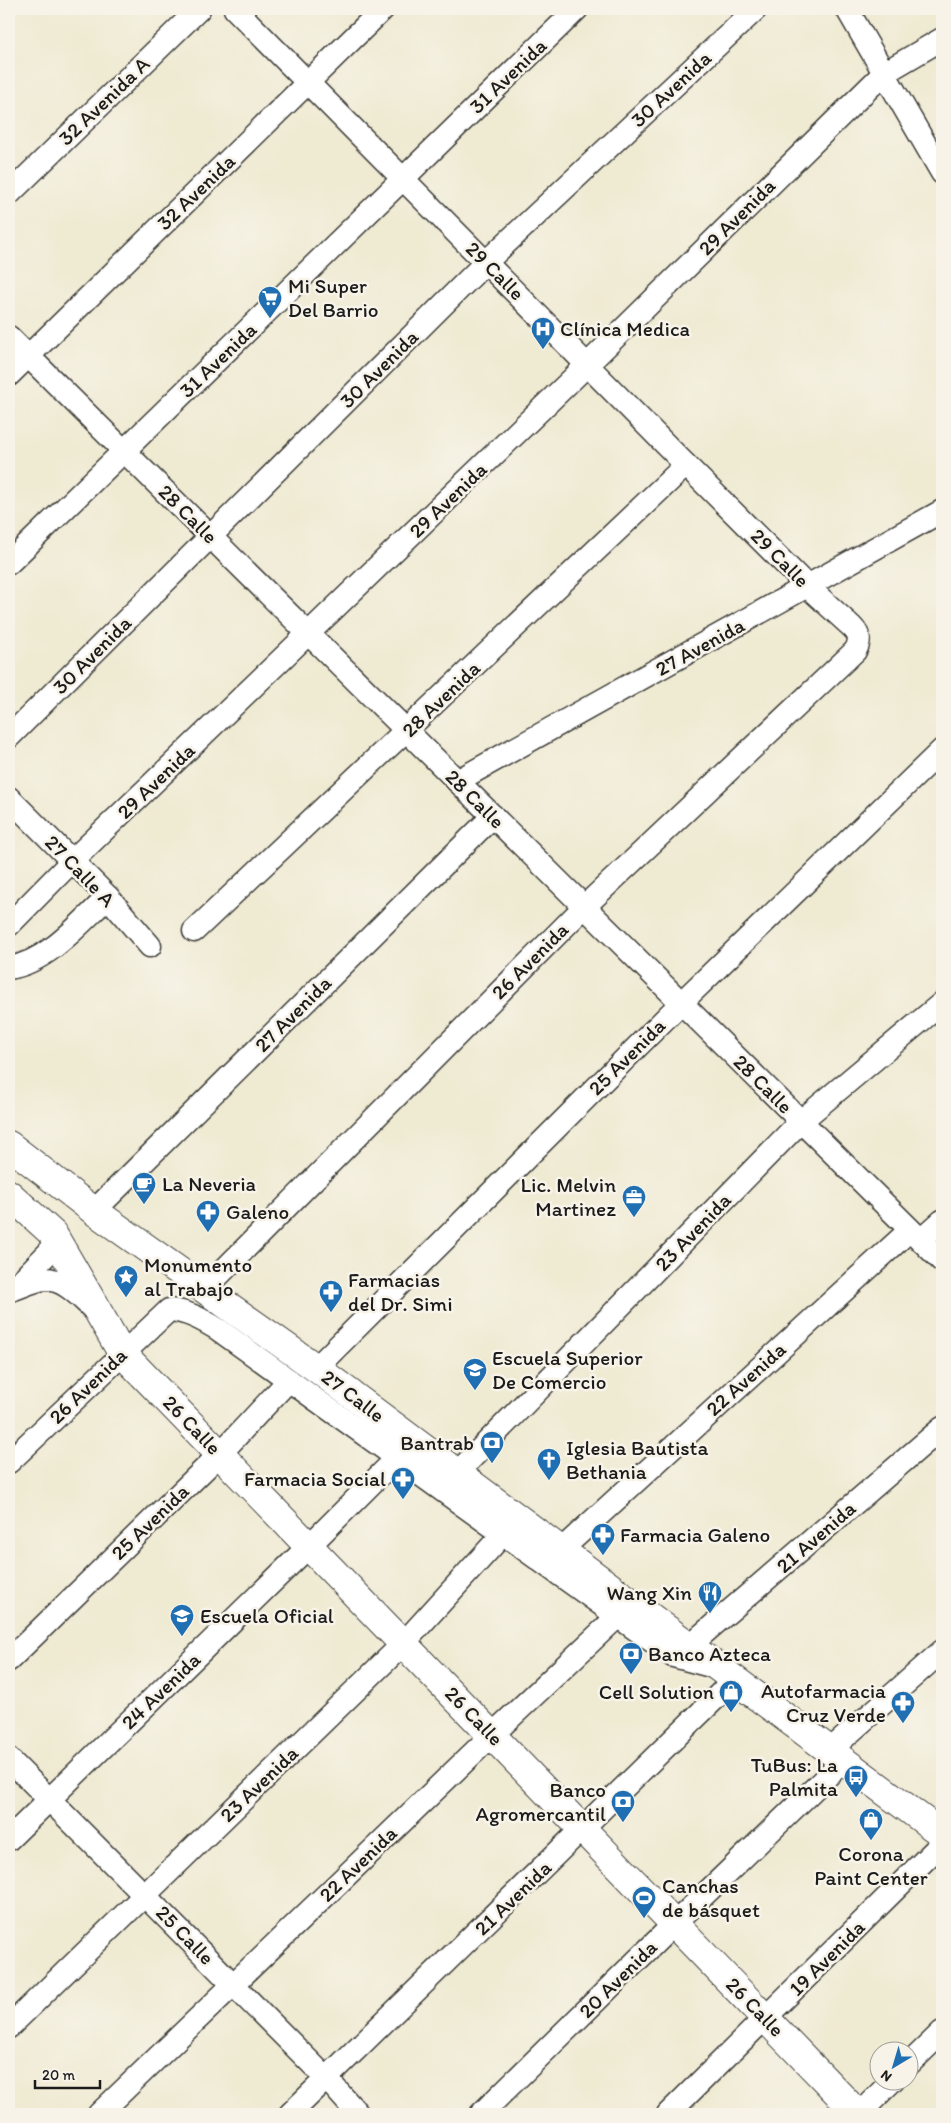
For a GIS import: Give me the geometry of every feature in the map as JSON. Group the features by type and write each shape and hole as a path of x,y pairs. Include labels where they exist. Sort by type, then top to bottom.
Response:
{"main road":[{"name":"27 Calle","path":"9,1145 94,1211 316,1368 942,1834"},
{"path":"9,1194 53,1234 96,1312"},
{"name":"26 Calle","path":"96,1312 122,1353 493,1734 583,1830 858,2114"}],"street":[{"name":"32 Avenida A","path":"9,194 199,9"},
{"name":"29 Calle","path":"235,9 686,465 808,587 858,632 860,639"},
{"name":"32 Avenida","path":"9,375 383,9"},
{"name":"31 Avenida","path":"9,563 577,9"},
{"name":"30 Avenida","path":"9,737 486,262 756,9"},
{"path":"847,9 890,69 939,159"},
{"path":"890,69 942,39"},
{"name":"29 Avenida","path":"9,925 72,861 309,635 890,69"},
{"name":"28 Calle","path":"9,337 942,1261"},
{"name":"28 Avenida","path":"194,931 686,465"},
{"name":"27 Avenida","path":"457,781 942,511"},
{"name":"26 Avenida","path":"204,1290 584,907 855,651 860,639"},
{"name":"25 Avenida","path":"316,1368 681,1003 942,750"},
{"name":"27 Calle A","path":"9,798 108,897 150,946"},
{"name":"27 Avenida","path":"94,1211 493,816"},
{"path":"9,968 32,962 61,940 108,897"},
{"name":"23 Avenida","path":"457,1474 801,1121 942,1003"},
{"name":"22 Avenida","path":"561,1550 915,1234 942,1220"},
{"path":"10,1291 51,1250 53,1234"},
{"path":"10,1291 44,1279 55,1280 72,1290 96,1312"},
{"name":"26 Avenida","path":"9,1462 169,1310"},
{"name":"27 Calle","path":"169,1310 179,1310 206,1321 673,1656 726,1674"},
{"name":"25 Avenida","path":"9,1660 220,1454 289,1380"},
{"name":"21 Avenida","path":"689,1646 942,1428"},
{"name":"24 Avenida","path":"9,1839 397,1458"},
{"name":"23 Avenida","path":"9,2027 404,1644 503,1534"},
{"name":"22 Avenida","path":"100,2114 493,1734 618,1616"},
{"name":"20 Avenida","path":"481,2114 674,1924 836,1756 942,1651"},
{"name":"21 Avenida","path":"290,2114 583,1830 726,1674"},
{"name":"25 Calle","path":"9,1759 327,2079 358,2114"},
{"name":"19 Avenida","path":"668,2114 942,1843"},
{"path":"918,2055 942,2032"},
{"path":"858,2114 883,2090"}],"place":[{"name":"Mi Super Del Barrio","path":"270,319"},
{"name":"Clínica Medica","path":"543,350"},
{"name":"La Neveria","path":"144,1205"},
{"name":"Lic. Melvin Martinez","path":"634,1218"},
{"name":"Galeno","path":"208,1233"},
{"name":"Monumento al Trabajo","path":"126,1298"},
{"name":"Farmacias del Dr. Simi","path":"331,1313"},
{"name":"Escuela Superior De Comercio","path":"475,1391"},
{"name":"Bantrab","path":"492,1464"},
{"name":"Iglesia Bautista Bethania","path":"549,1481"},
{"name":"Farmacia Social","path":"403,1500"},
{"name":"Farmacia Galeno","path":"603,1556"},
{"name":"Wang Xin","path":"710,1614"},
{"name":"Escuela Oficial","path":"182,1637"},
{"name":"Banco Azteca","path":"631,1675"},
{"name":"Cell Solution","path":"731,1713"},
{"name":"Autofarmacia Cruz Verde","path":"903,1724"},
{"name":"TuBus: La Palmita","path":"856,1798"},
{"name":"Banco Agromercantil","path":"623,1823"},
{"name":"Corona Paint Center","path":"871,1841"},
{"name":"Canchas de básquet","path":"644,1919"}]}
